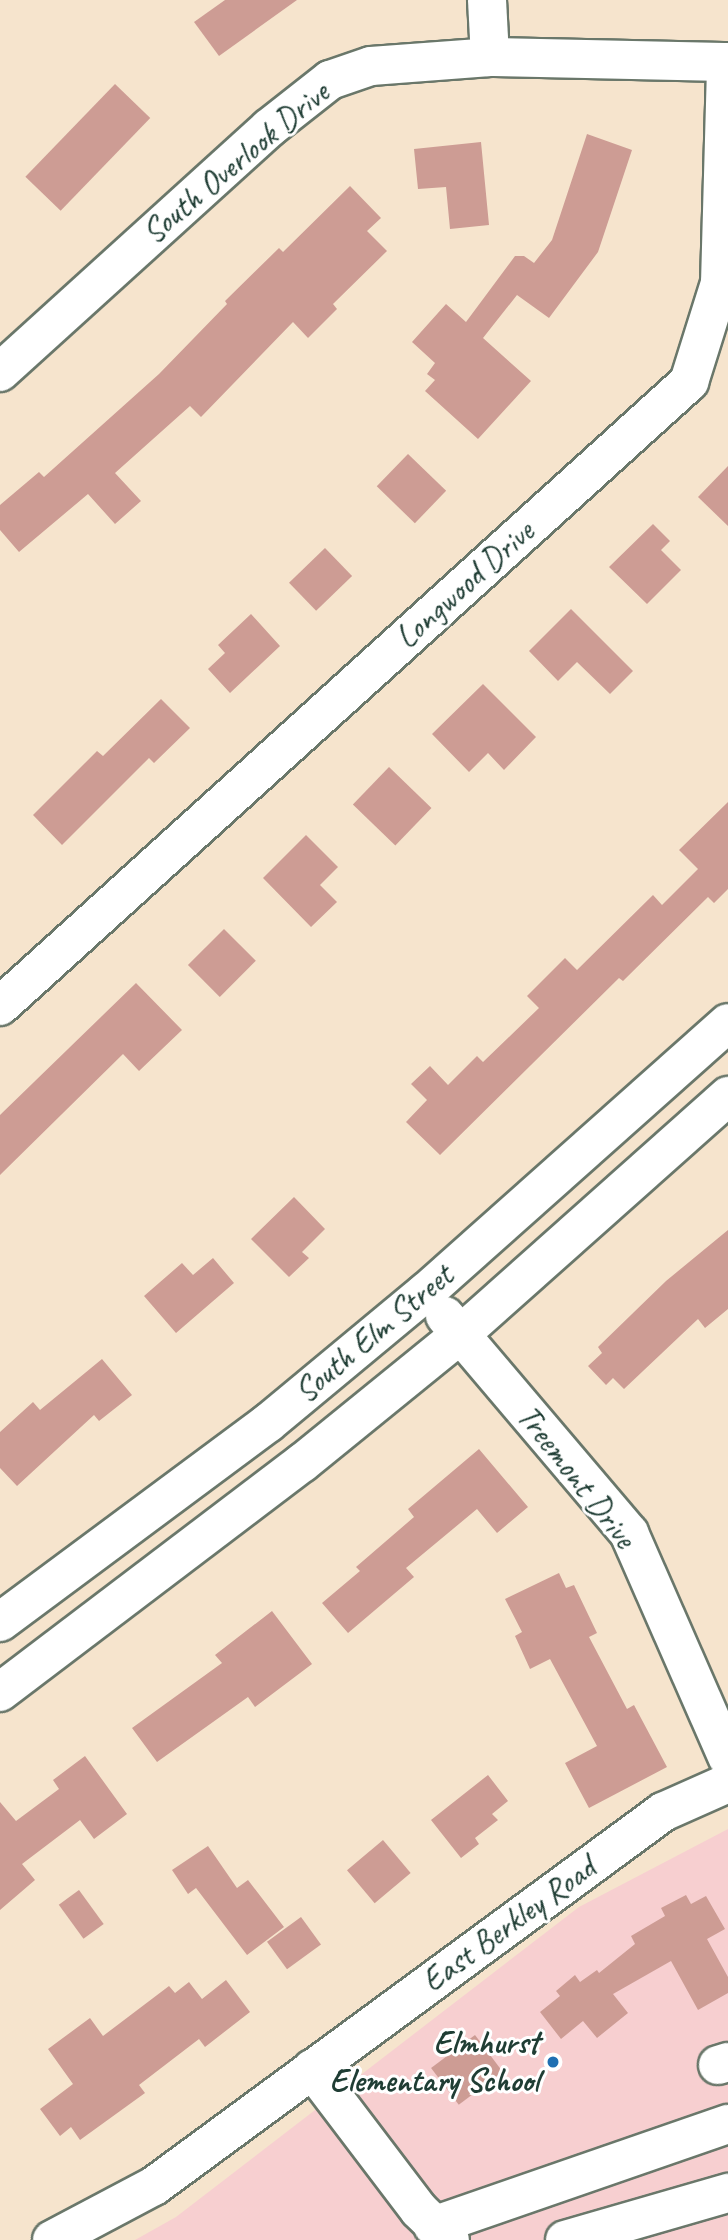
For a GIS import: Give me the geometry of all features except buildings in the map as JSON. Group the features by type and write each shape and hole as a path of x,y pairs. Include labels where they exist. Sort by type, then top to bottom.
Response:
{"street":[{"path":"487,0 491,57"},
{"name":"South Overlook Drive","path":"0,372 269,128 330,80 371,66 491,57 727,62"},
{"name":"Longwood Drive","path":"0,1006 689,383 720,283 727,62"},
{"name":"South Elm Street","path":"0,1622 268,1423 426,1292 728,1023"},
{"name":"South Elm Street","path":"0,1692 302,1463 461,1334 728,1096"},
{"name":"Treemont Drive","path":"426,1292 629,1534 728,1758"},
{"path":"107,1544 139,1586"},
{"name":"East Berkley Road","path":"52,2240 154,2186 663,1812 728,1783"},
{"path":"312,2069 441,2233 728,2124"},
{"path":"565,2240 728,2193"}],"shaded area":[{"name":"Elmhurst Elementary School","path":"728,1829 728,2240 135,2240 176,2217 579,1907"}],"place":[{"name":"Elmhurst Elementary School","path":"553,2062"}]}
